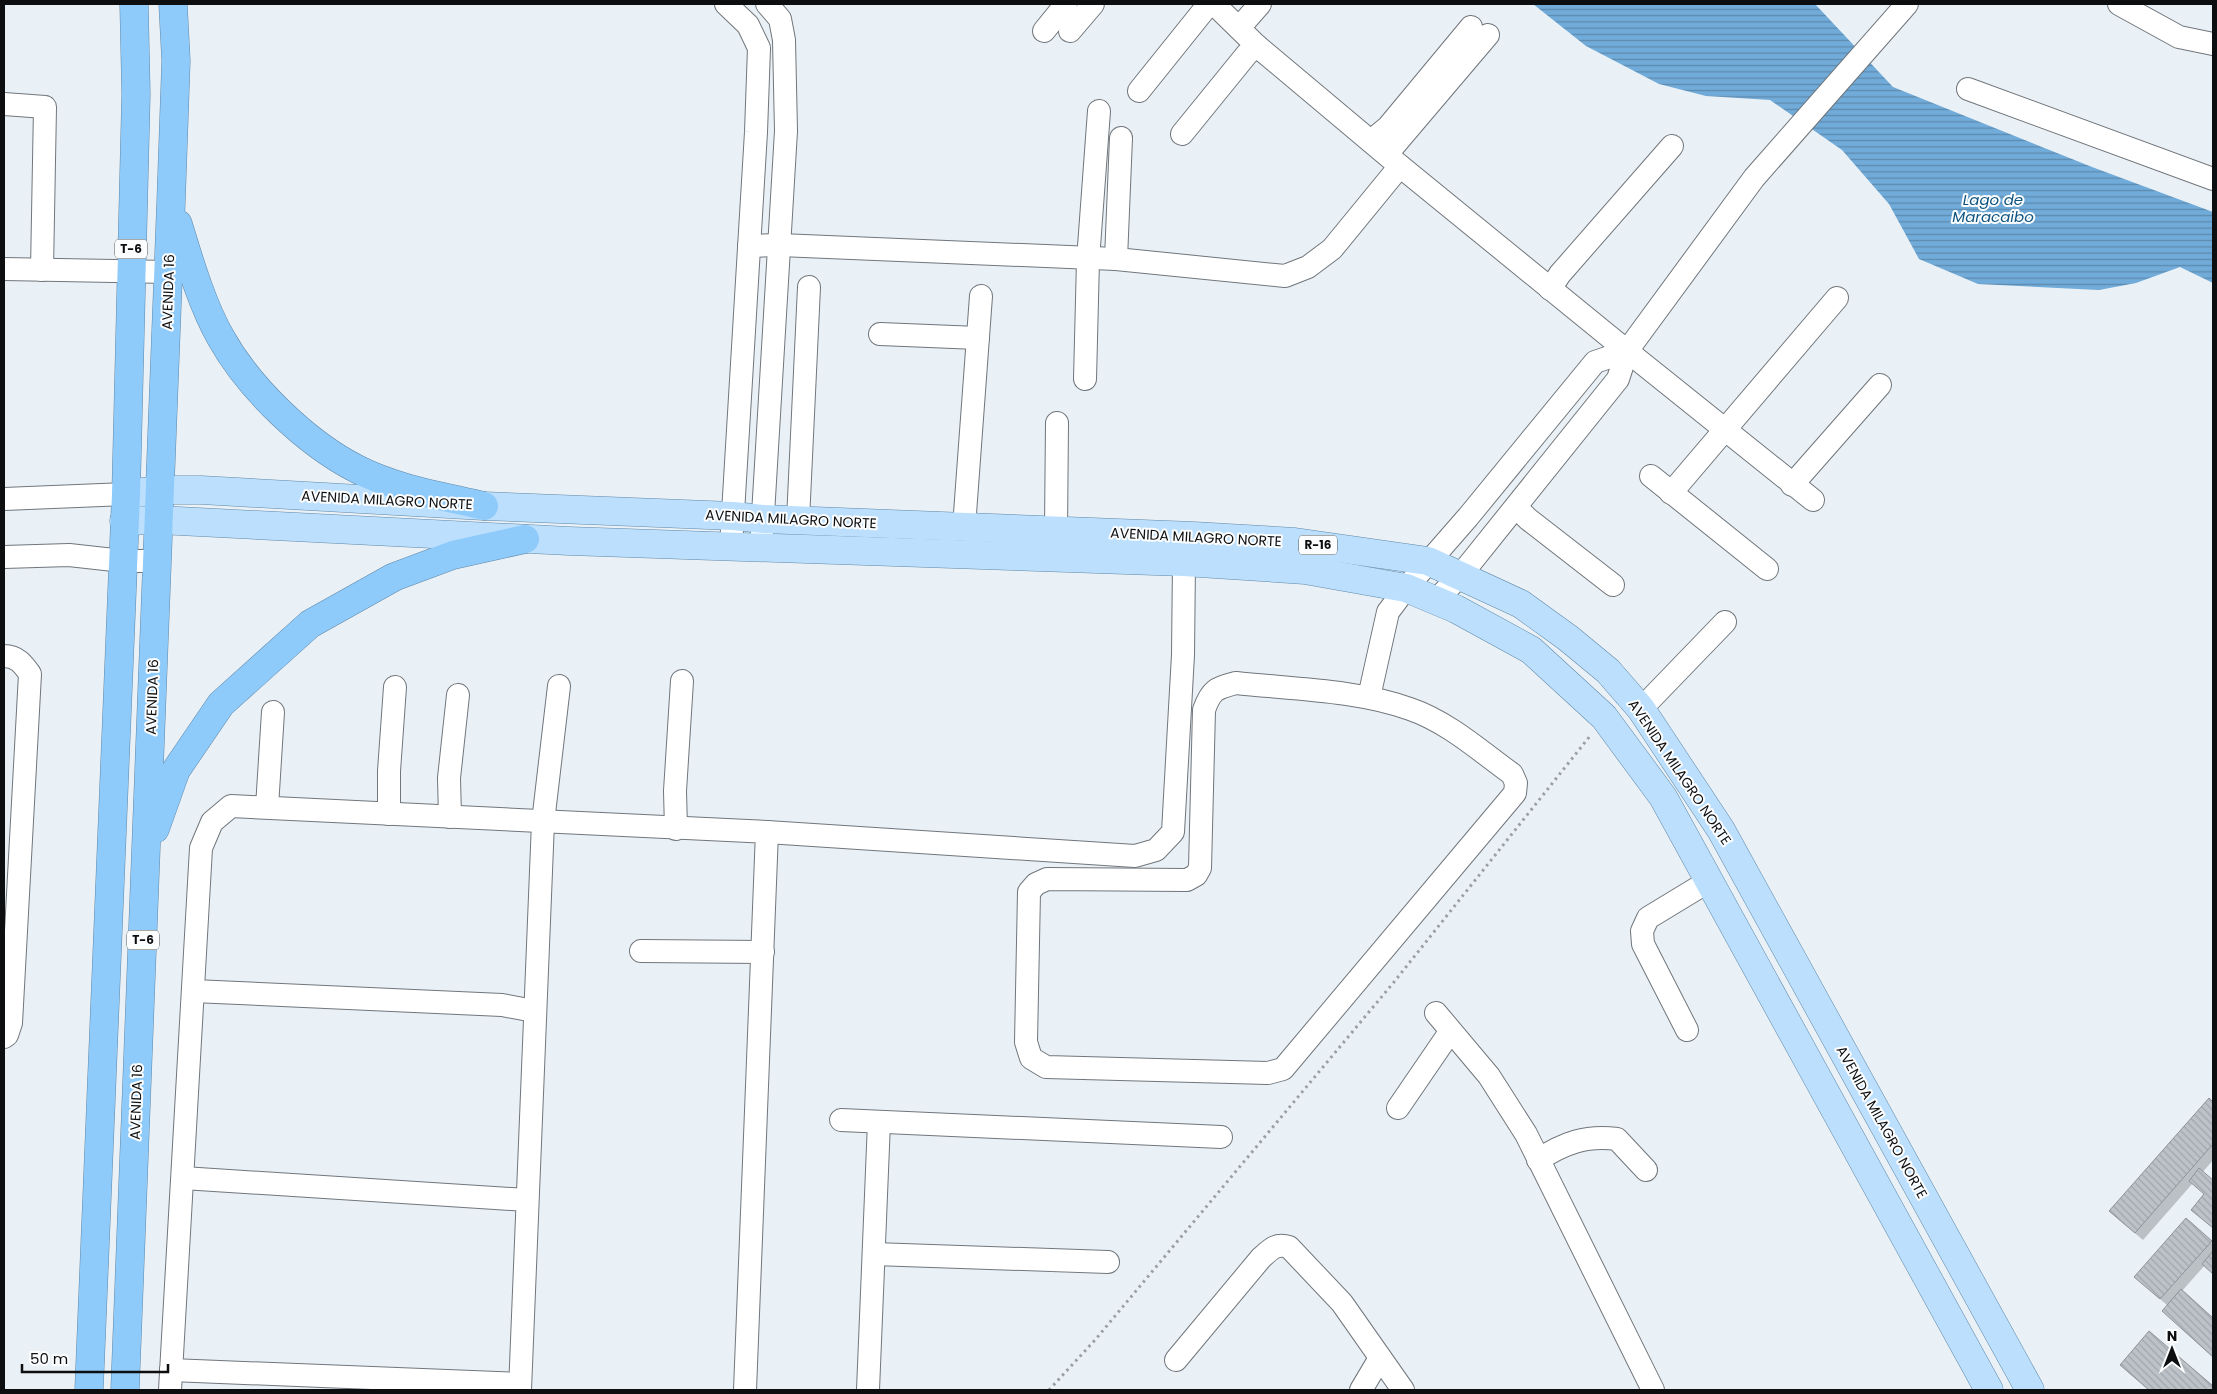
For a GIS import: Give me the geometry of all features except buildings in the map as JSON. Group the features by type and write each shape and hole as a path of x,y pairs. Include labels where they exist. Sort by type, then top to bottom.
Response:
{"highway":[{"name":"T-6","path":"89,1390 126,494 136,94 134,4"},
{"name":"AVENIDA 16","path":"125,1390 169,272 176,61 173,4"},
{"path":"171,202 192,270 221,338 258,390 306,435 357,469 408,488 484,506"},
{"path":"146,854 176,770 221,704 310,624 394,577 453,555 526,539"}],"main road":[{"name":"AVENIDA MILAGRO NORTE","path":"126,494 160,490 201,490 484,506 733,516 764,520 1056,530 1295,542 1428,561 1521,604 1568,638 1608,671 1641,709 1721,830 2030,1390"},
{"name":"AVENIDA MILAGRO NORTE","path":"124,521 159,520 526,539 1184,562 1305,570 1406,588 1456,609 1531,650 1604,717 1663,797 1988,1390"},
{"path":"1922,1270 1955,1254"}],"street":[{"path":"726,4 748,25 759,48 731,546"},
{"path":"1044,31 1066,4"},
{"path":"1070,31 1093,4"},
{"path":"1139,91 1204,10 1213,4 1257,46 1386,154 1626,351 1813,500"},
{"path":"1239,28 1260,4"},
{"path":"1436,600 1460,576 1618,379 1626,351 1754,178 1907,4"},
{"path":"2119,4 2180,36 2213,44"},
{"path":"761,548 786,131 784,40 780,19 771,5"},
{"path":"749,246 780,245 1088,260 1116,259 1285,276 1308,267 1332,249 1386,154 1480,31"},
{"path":"1182,134 1247,54 1257,46"},
{"path":"1968,89 2213,179"},
{"path":"4,104 45,106 42,270"},
{"path":"1085,380 1088,260 1099,111"},
{"path":"1116,259 1121,138"},
{"path":"1550,289 1560,274 1672,146"},
{"path":"4,269 131,273 169,272"},
{"path":"798,520 809,287"},
{"path":"964,527 981,296"},
{"path":"1671,493 1701,455 1726,429 1837,298"},
{"path":"880,334 978,338"},
{"path":"1369,697 1388,612 1428,561 1468,517 1595,362 1626,351"},
{"path":"1792,485 1880,385"},
{"path":"1056,530 1057,422"},
{"path":"768,451 800,451"},
{"path":"1651,476 1767,569"},
{"path":"4,499 126,494"},
{"path":"1516,506 1528,519 1613,585"},
{"path":"4,557 69,555 123,561 158,561"},
{"path":"559,686 543,822 520,1387 171,1380 201,848 212,822 231,806 267,807 389,814 450,817 543,822 676,829 768,832 1136,856 1156,850 1173,832 1183,655 1184,562"},
{"path":"1641,709 1725,622"},
{"path":"4,656 11,656 22,663 30,674 11,1023 8,1034 4,1037"},
{"path":"676,829 676,791 682,681"},
{"path":"1236,683 1369,697 1410,709 1444,725 1512,774 1516,783 1515,793 1283,1068 1268,1073 1046,1067 1031,1058 1026,1042 1029,892 1036,884 1047,879 1187,880 1196,875 1200,868 1204,710 1209,696 1220,687 1236,683"},
{"path":"389,814 389,771 395,687"},
{"path":"450,817 449,778 458,696"},
{"path":"267,807 273,712"},
{"path":"745,1390 768,832"},
{"path":"1687,1030 1643,944 1642,931 1648,918 1709,881"},
{"path":"641,951 763,952"},
{"path":"193,991 502,1005 534,1011"},
{"path":"1436,1013 1450,1032 1489,1076 1526,1134 1653,1390"},
{"path":"1398,1108 1450,1032"},
{"path":"841,1120 1221,1137"},
{"path":"868,1390 879,1122"},
{"path":"1538,1160 1556,1148 1595,1136 1617,1139 1646,1170"},
{"path":"182,1178 527,1200"},
{"path":"1176,1360 1261,1258 1274,1246 1282,1245 1289,1247 1342,1303 1403,1390"},
{"path":"874,1254 1108,1262"},
{"path":"1361,1390 1380,1358"}],"path":[{"path":"1049,1390 1095,1340 1394,982 1604,717"}],"water":[{"name":"Lago de Maracaibo","path":"1533,4 1815,4 1893,87 2092,167 2213,212 2213,283 2180,267 2136,283 2099,290 1978,284 1919,259 1889,204 1842,150 1770,100 1706,96 1659,84 1586,46"}]}
